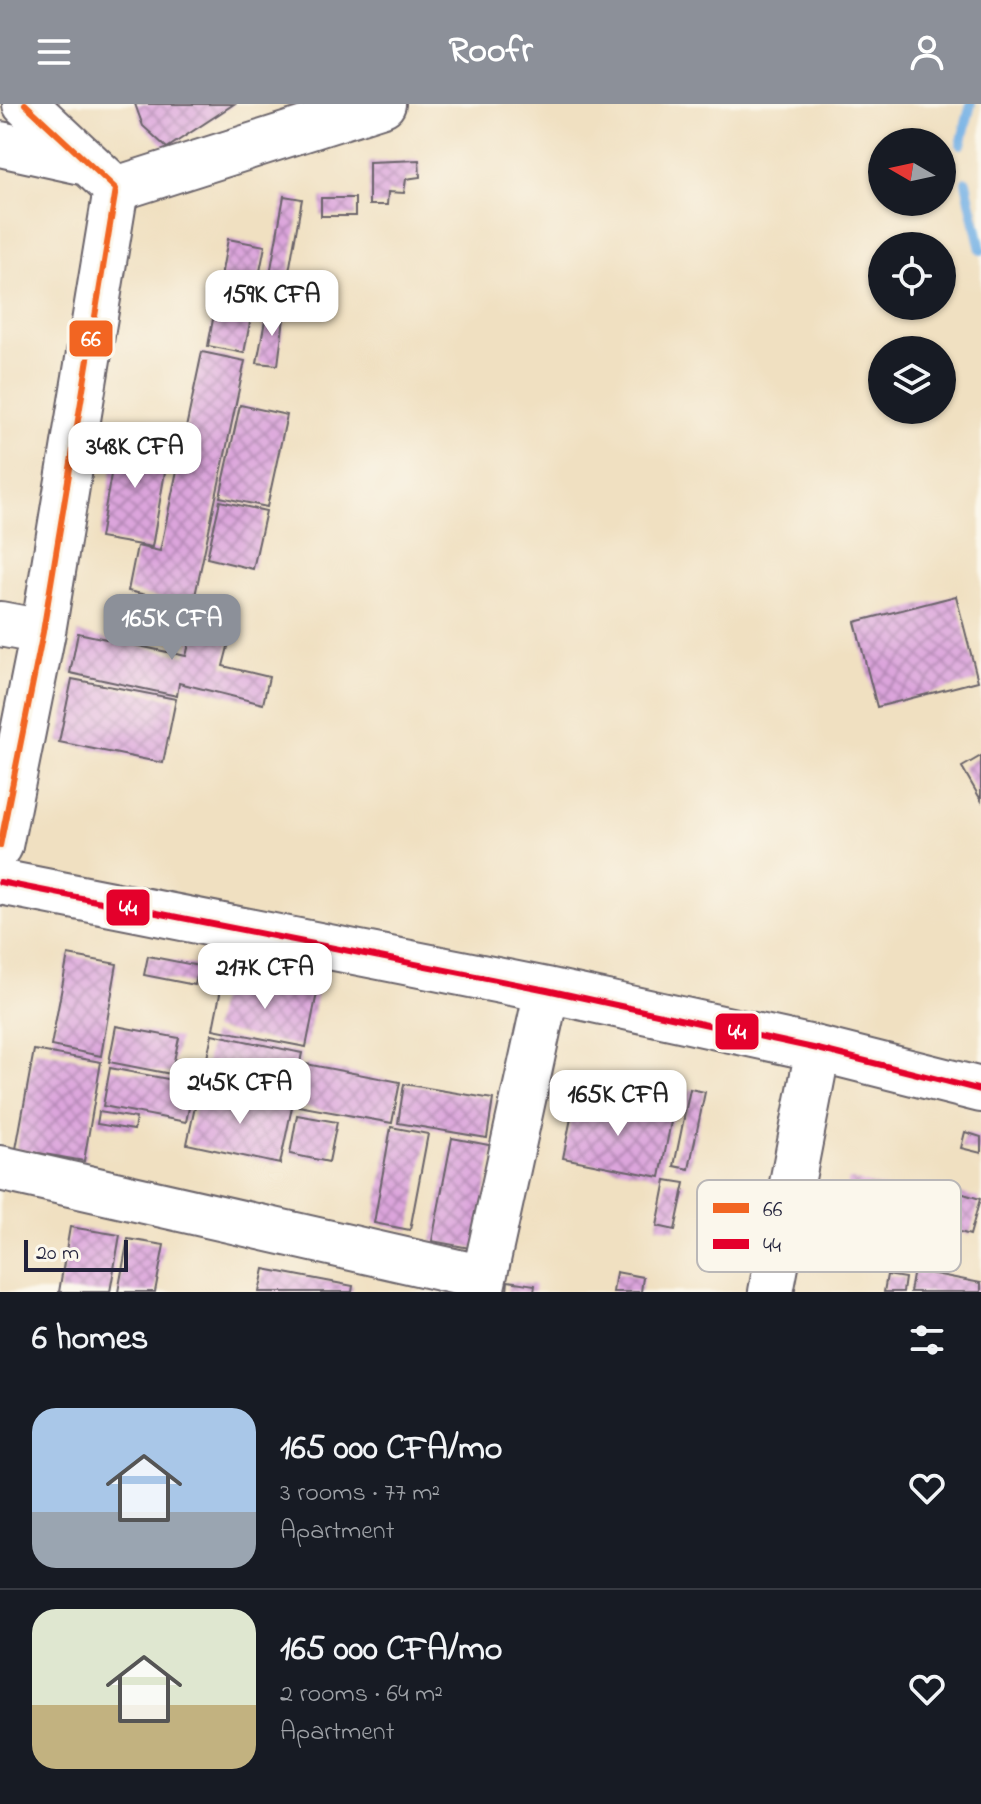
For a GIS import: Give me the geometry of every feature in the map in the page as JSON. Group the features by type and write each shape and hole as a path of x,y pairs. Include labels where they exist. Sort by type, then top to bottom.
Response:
{"street":[{"path":"25,104 103,176"},
{"path":"0,144 103,176 383,104"},
{"path":"0,846 43,632 103,176"},
{"path":"0,624 43,632"},
{"path":"0,882 547,990 818,1049 981,1090"},
{"path":"0,1168 483,1285 547,990"},
{"path":"793,1180 818,1049"},
{"path":"771,1292 775,1272"}],"building":[{"path":"135,104 234,104 167,148 143,126"},
{"path":"419,160 420,177 406,179 404,193 388,192 387,205 369,205 369,162"},
{"path":"284,196 302,199 283,305 265,302"},
{"path":"321,198 355,198 355,216 321,216"},
{"path":"228,239 265,246 244,353 208,346"},
{"path":"267,310 285,310 278,365 257,363"},
{"path":"202,352 245,361 193,605 128,591 137,546 160,551"},
{"path":"240,405 287,415 267,507 220,497"},
{"path":"118,434 170,443 152,547 100,538"},
{"path":"220,501 266,511 253,569 207,558"},
{"path":"956,596 978,681 877,707 855,622"},
{"path":"198,608 236,616 223,666 269,677 263,704 179,683 177,696 70,673 78,633 186,656"},
{"path":"72,679 176,699 163,763 59,742"},
{"path":"981,756 981,800 962,767"},
{"path":"68,955 117,964 101,1056 51,1046"},
{"path":"148,956 199,966 195,985 144,975"},
{"path":"224,974 317,993 306,1047 213,1029"},
{"path":"116,1026 179,1038 171,1074 109,1062"},
{"path":"212,1034 302,1053 292,1101 202,1082"},
{"path":"34,1050 101,1062 84,1161 16,1149"},
{"path":"306,1064 400,1082 392,1123 298,1106"},
{"path":"110,1068 194,1084 186,1122 103,1106"},
{"path":"404,1084 493,1099 487,1138 398,1123"},
{"path":"199,1088 292,1107 280,1164 187,1144"},
{"path":"690,1089 705,1092 689,1169 674,1166"},
{"path":"575,1098 672,1117 660,1177 563,1158"},
{"path":"99,1112 136,1118 134,1130 97,1124"},
{"path":"297,1115 337,1122 329,1162 290,1154"},
{"path":"391,1127 428,1134 410,1230 374,1223"},
{"path":"965,1132 981,1137 981,1153 961,1148"},
{"path":"452,1138 494,1146 475,1249 432,1241"},
{"path":"666,1180 685,1183 675,1230 657,1226"},
{"path":"961,1193 980,1199 970,1235 961,1232"},
{"path":"70,1227 120,1235 110,1292 59,1292"},
{"path":"128,1239 164,1245 155,1292 118,1292"},
{"path":"264,1269 353,1286 352,1292 259,1292"},
{"path":"616,1272 643,1277 641,1292 613,1292"},
{"path":"914,1272 981,1283 981,1292 910,1292"},
{"path":"887,1275 905,1278 903,1292 884,1292"},
{"path":"508,1281 535,1285 534,1292 507,1292"}],"waterway":[{"path":"961,144 971,104"},
{"path":"966,182 981,250"}],"transit line":[{"name":"66","path":"0,846 43,632 116,189 25,104"},
{"name":"44","path":"0,882 547,990 818,1049 981,1090"}]}
